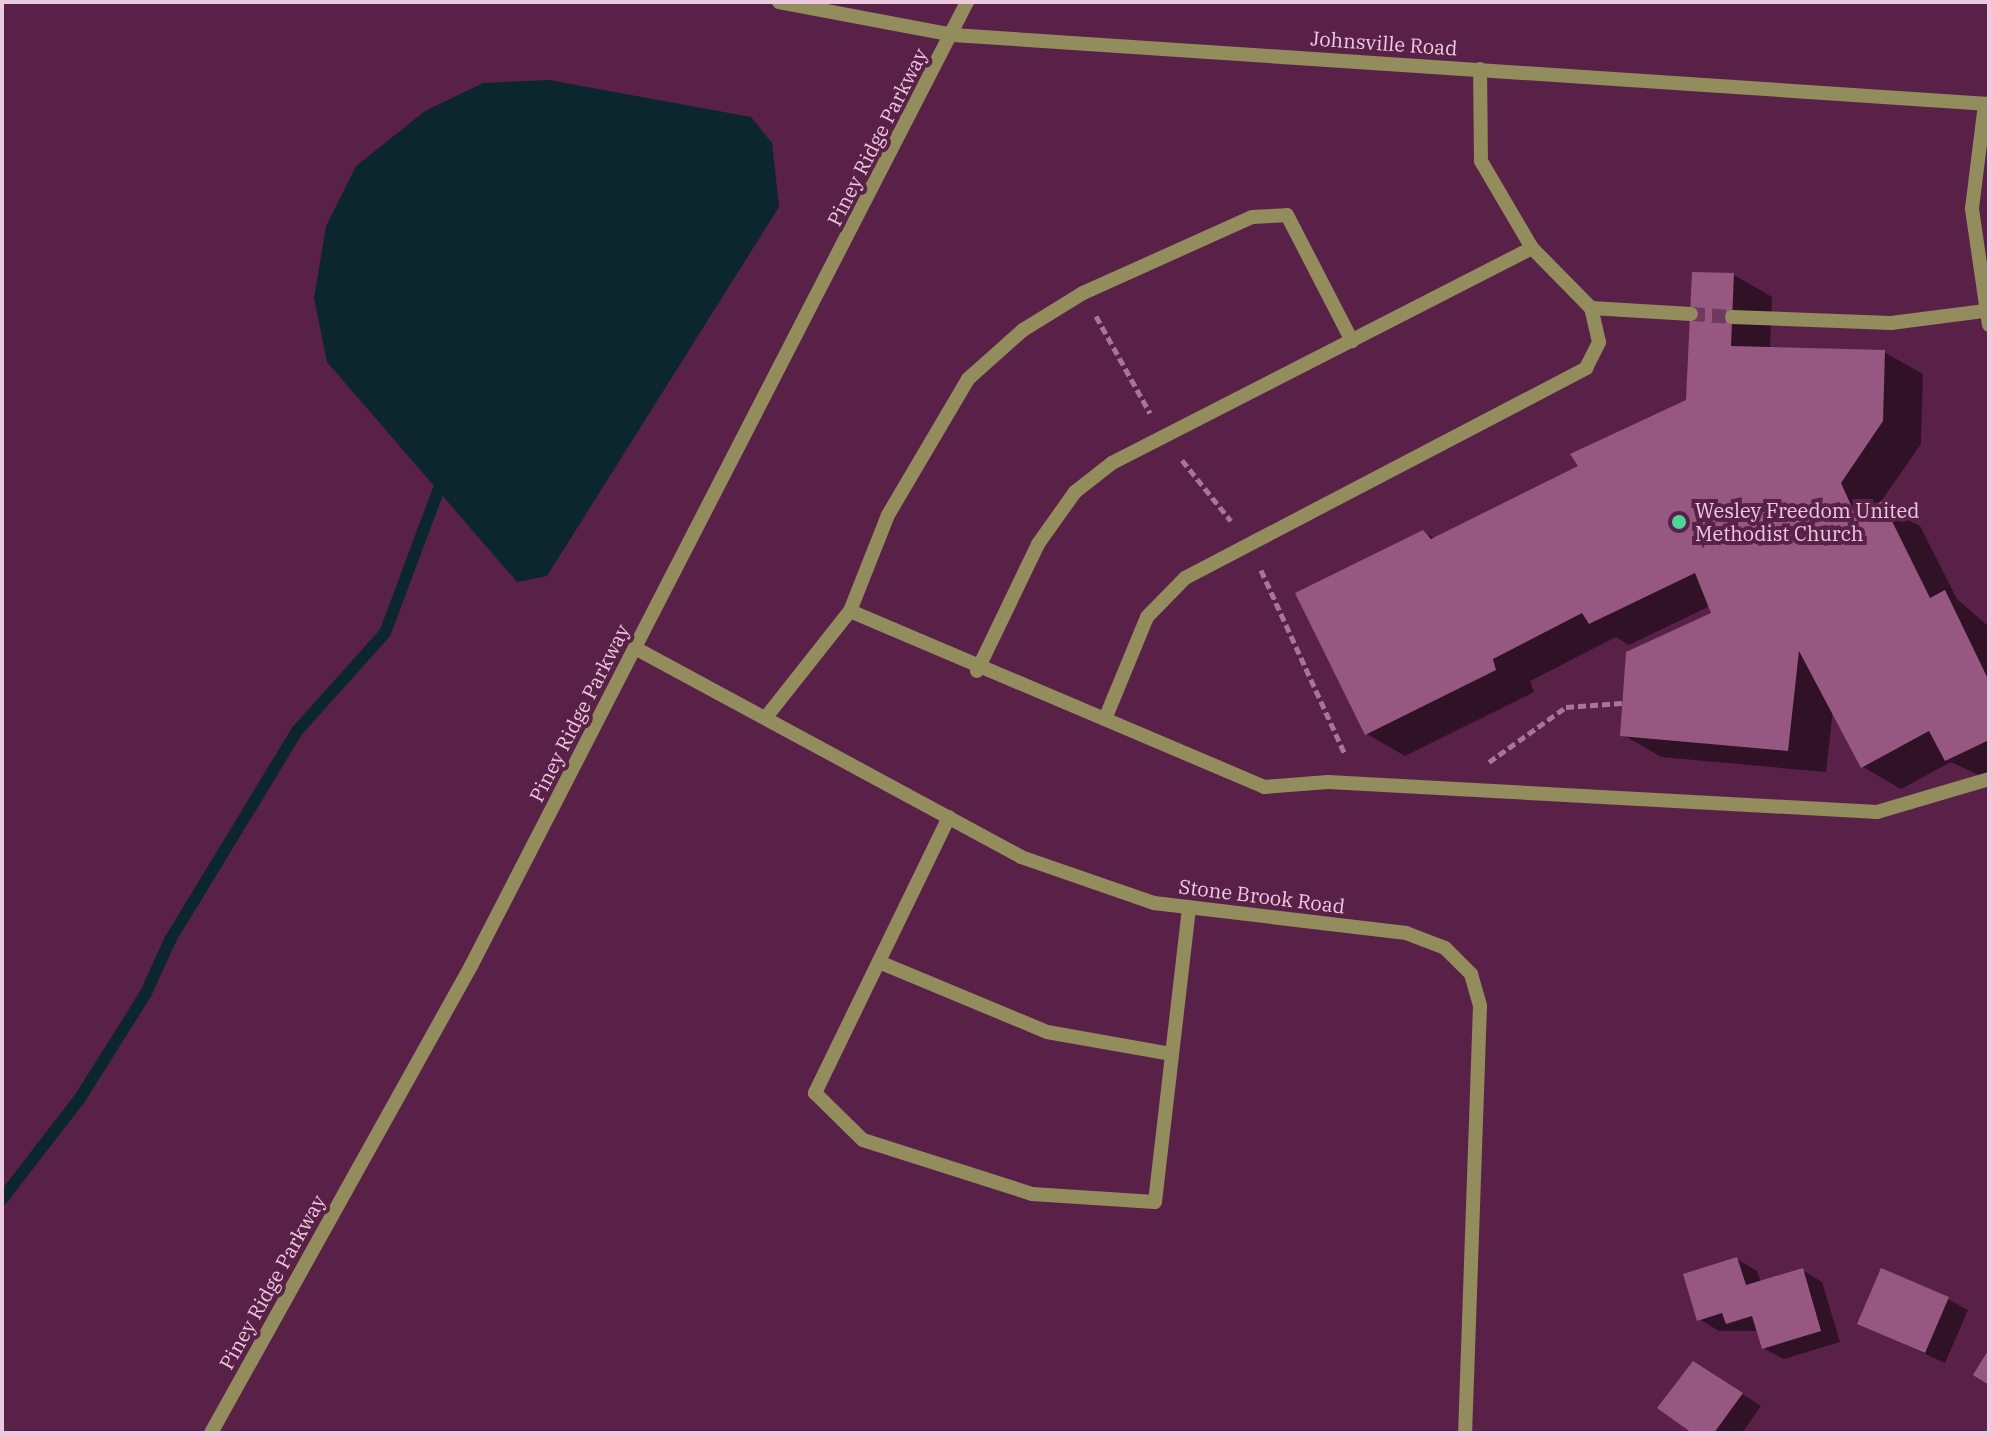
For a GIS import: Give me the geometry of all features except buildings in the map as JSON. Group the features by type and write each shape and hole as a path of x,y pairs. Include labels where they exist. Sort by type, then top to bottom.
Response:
{"street":[{"name":"Johnsville Road","path":"779,2 953,35 1987,104"},
{"name":"Piney Ridge Parkway","path":"211,1433 471,966 953,35 967,2"},
{"path":"1105,719 1147,617 1185,578 1247,540 1586,368 1599,342 1591,308 1532,248 1481,161 1480,69"},
{"path":"1732,317 1891,323 1987,318 1972,209 1987,104"},
{"path":"767,716 850,611 888,515 968,379 1023,330 1083,293 1252,217 1287,215 1352,341"},
{"path":"977,671 1038,544 1075,492 1163,437 1532,248"},
{"path":"1591,308 1691,314"},
{"path":"850,611 977,671 1105,719 1264,787 1328,782 1877,812 1989,779"},
{"name":"Stone Brook Road","path":"635,648 767,716 1021,857 1154,903 1406,933 1445,948 1471,974 1482,1057 1465,1433"},
{"path":"949,817 815,1093 863,1140 1032,1194 1155,1202 1189,907"},
{"path":"879,962 1047,1032 1172,1054"}],"path":[{"path":"1083,293 1163,437 1247,540 1350,766"},
{"path":"1477,770 1566,707 1622,703"}],"water":[{"path":"549,80 751,117 772,143 779,207 547,576 517,582 327,362 314,298 326,226 356,166 425,111 483,83"}],"waterway":[{"path":"2,1199 80,1098 146,993 170,940 297,731 385,633 438,491"}],"tunnel":[{"path":"1691,314 1732,317"}],"place":[{"name":"Wesley Freedom United Methodist Church","path":"1679,522"}]}
